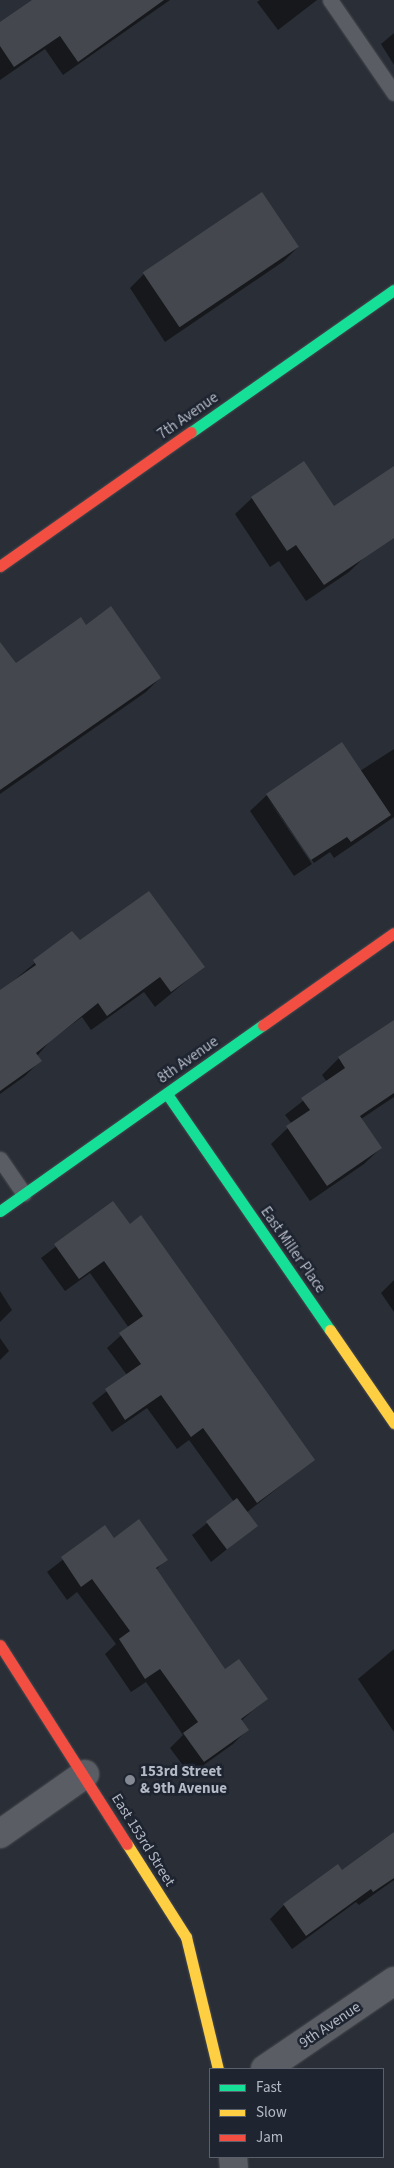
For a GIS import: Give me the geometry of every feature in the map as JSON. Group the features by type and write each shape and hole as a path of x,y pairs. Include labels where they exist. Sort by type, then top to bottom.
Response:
{"street":[{"name":"7th Avenue","path":"0,566 394,290"},
{"name":"8th Avenue","path":"0,1211 394,933"},
{"name":"East Miller Place","path":"167,1094 394,1423"},
{"name":"East 153rd Street","path":"0,1645 85,1774 186,1937 218,2068"},
{"path":"0,1834 85,1774"},
{"name":"9th Avenue","path":"266,2068 394,1981"}],"lane":[{"path":"330,0 394,93"},
{"path":"0,1159 24,1194"}],"building":[{"path":"32,0 164,0 78,62 60,36 14,67 0,46 0,22"},
{"path":"262,192 299,247 180,327 143,273"},
{"path":"304,461 334,506 394,466 394,538 324,585 296,545 287,551 251,497"},
{"path":"111,606 161,678 0,790 0,642 16,663 81,617 86,625"},
{"path":"342,742 391,815 351,842 347,837 311,860 266,794"},
{"path":"149,891 205,967 171,992 160,977 107,1016 98,1003 36,1053 42,1061 0,1091 0,990 36,965 33,960 72,931 80,940"},
{"path":"394,1020 394,1093 360,1116 382,1148 327,1186 286,1126 310,1110 301,1098 345,1068 338,1057"},
{"path":"113,1201 130,1224 141,1215 315,1460 257,1503 203,1428 191,1437 161,1395 125,1420 105,1389 141,1364 119,1333 143,1316 104,1261 79,1279 54,1244"},
{"path":"237,1498 258,1526 227,1549 206,1521"},
{"path":"139,1519 168,1560 156,1568 225,1669 239,1659 268,1699 241,1719 249,1730 204,1762 183,1733 198,1722 160,1669 145,1679 119,1639 130,1631 92,1579 81,1587 61,1557 105,1525 114,1538"},
{"path":"394,1832 394,1878 373,1892 371,1889 306,1936 283,1904 338,1864 342,1870"}],"traffic: fast":[{"path":"191,432 394,290"},
{"path":"0,1211 263,1025"},
{"path":"167,1094 330,1330"}],"traffic: slow":[{"path":"330,1330 394,1423"},
{"path":"127,1844 186,1937 218,2068"}],"traffic: jam":[{"path":"0,566 191,432"},
{"path":"263,1025 394,933"},
{"path":"0,1645 127,1844"}],"place":[{"name":"153rd Street & 9th Avenue","path":"130,1780"}]}
